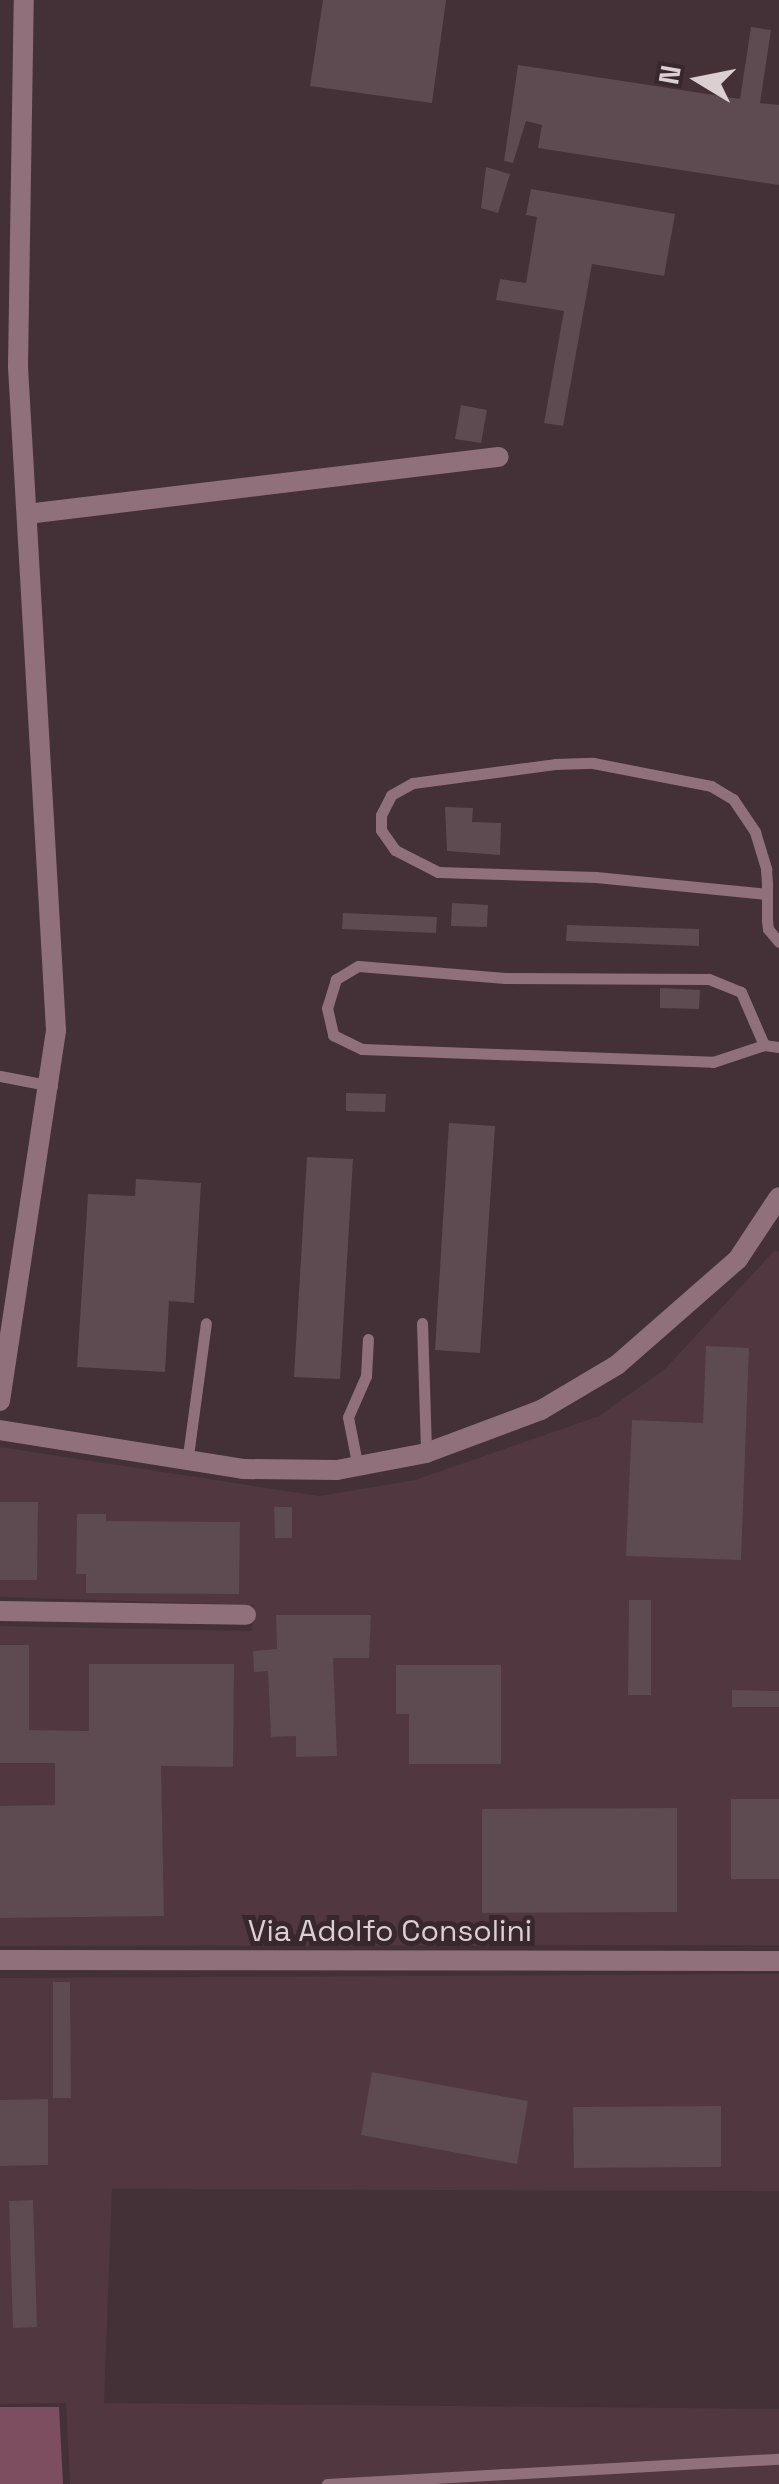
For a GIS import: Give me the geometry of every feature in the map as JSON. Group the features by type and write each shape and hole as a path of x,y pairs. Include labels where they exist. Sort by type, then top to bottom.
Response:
{"street":[{"path":"0,1401 52,1086 56,1030 18,366 24,0"},
{"path":"27,514 499,457"},
{"path":"0,1430 188,1463 358,1468 426,1452 542,1410 618,1366 738,1259 779,1197"},
{"path":"0,1611 246,1615"},
{"name":"Via Adolfo Consolini","path":"0,1960 779,1961"}],"lane":[{"path":"767,894 596,877 438,872 395,850 381,830 381,816 401,787 486,770 594,763 672,776 724,792 741,809 760,844 767,894 768,929 779,942"},
{"path":"764,1044 740,992 709,979 505,978 358,966 336,979 328,1008 333,1035 362,1049 712,1062 764,1044 779,1047"},
{"path":"0,1076 52,1086"},
{"path":"188,1463 206,1323"},
{"path":"422,1323 426,1452"},
{"path":"358,1468 348,1416 366,1376 368,1339"},
{"path":"327,2484 779,2459"}],"shaded area":[{"path":"774,1251 779,1251 779,1945 0,1946 0,1626 252,1631 254,1605 0,1597 0,1447 319,1496 415,1480 599,1416 665,1369"},
{"path":"779,1974 779,2191 112,2189 104,2403 779,2409 779,2484 70,2484 66,2403 0,2404 0,1978"},
{"path":"0,2407 59,2407 63,2484 0,2484"}],"building":[{"path":"323,0 446,0 432,103 310,86"},
{"path":"751,27 771,30 760,103 779,105 779,185 538,148 542,125 526,121 513,163 504,161 518,65 740,99"},
{"path":"486,167 510,174 498,213 481,208"},
{"path":"531,189 675,214 664,276 592,264 563,426 544,423 564,311 496,300 500,279 526,283 537,217 526,215"},
{"path":"461,405 487,410 481,443 455,439"},
{"path":"445,807 473,808 472,822 501,823 500,855 447,851"},
{"path":"452,903 488,905 487,927 451,926"},
{"path":"343,913 437,917 436,933 342,929"},
{"path":"567,925 699,929 699,946 566,941"},
{"path":"660,988 700,990 699,1009 660,1008"},
{"path":"346,1093 386,1094 385,1112 346,1111"},
{"path":"449,1123 495,1126 480,1353 435,1350"},
{"path":"307,1157 353,1159 340,1379 294,1377"},
{"path":"136,1179 201,1183 194,1303 169,1301 165,1372 77,1367 88,1194 135,1196"},
{"path":"706,1346 749,1348 741,1560 626,1556 632,1420 703,1423"},
{"path":"0,1502 38,1502 37,1580 0,1580"},
{"path":"274,1507 292,1507 292,1538 275,1538"},
{"path":"77,1514 106,1514 106,1521 240,1522 239,1594 86,1593 86,1574 76,1574"},
{"path":"629,1600 651,1600 651,1695 628,1695"},
{"path":"276,1615 371,1615 369,1658 333,1658 337,1756 296,1757 296,1736 271,1737 268,1671 254,1672 253,1651 277,1649"},
{"path":"0,1645 29,1645 29,1730 89,1731 89,1664 234,1664 233,1767 161,1766 164,1916 0,1918 0,1806 55,1805 55,1763 0,1763"},
{"path":"396,1665 501,1665 501,1764 409,1764 409,1714 396,1714"},
{"path":"732,1690 779,1691 779,1707 732,1707"},
{"path":"731,1799 779,1799 779,1879 731,1879"},
{"path":"677,1808 677,1912 482,1913 482,1809"},
{"path":"53,1982 70,1982 71,2098 53,2098"},
{"path":"372,2072 528,2101 517,2164 361,2135"},
{"path":"48,2099 48,2165 0,2166 0,2100"},
{"path":"721,2106 721,2167 574,2168 573,2107"},
{"path":"33,2200 37,2327 13,2328 9,2201"}]}
